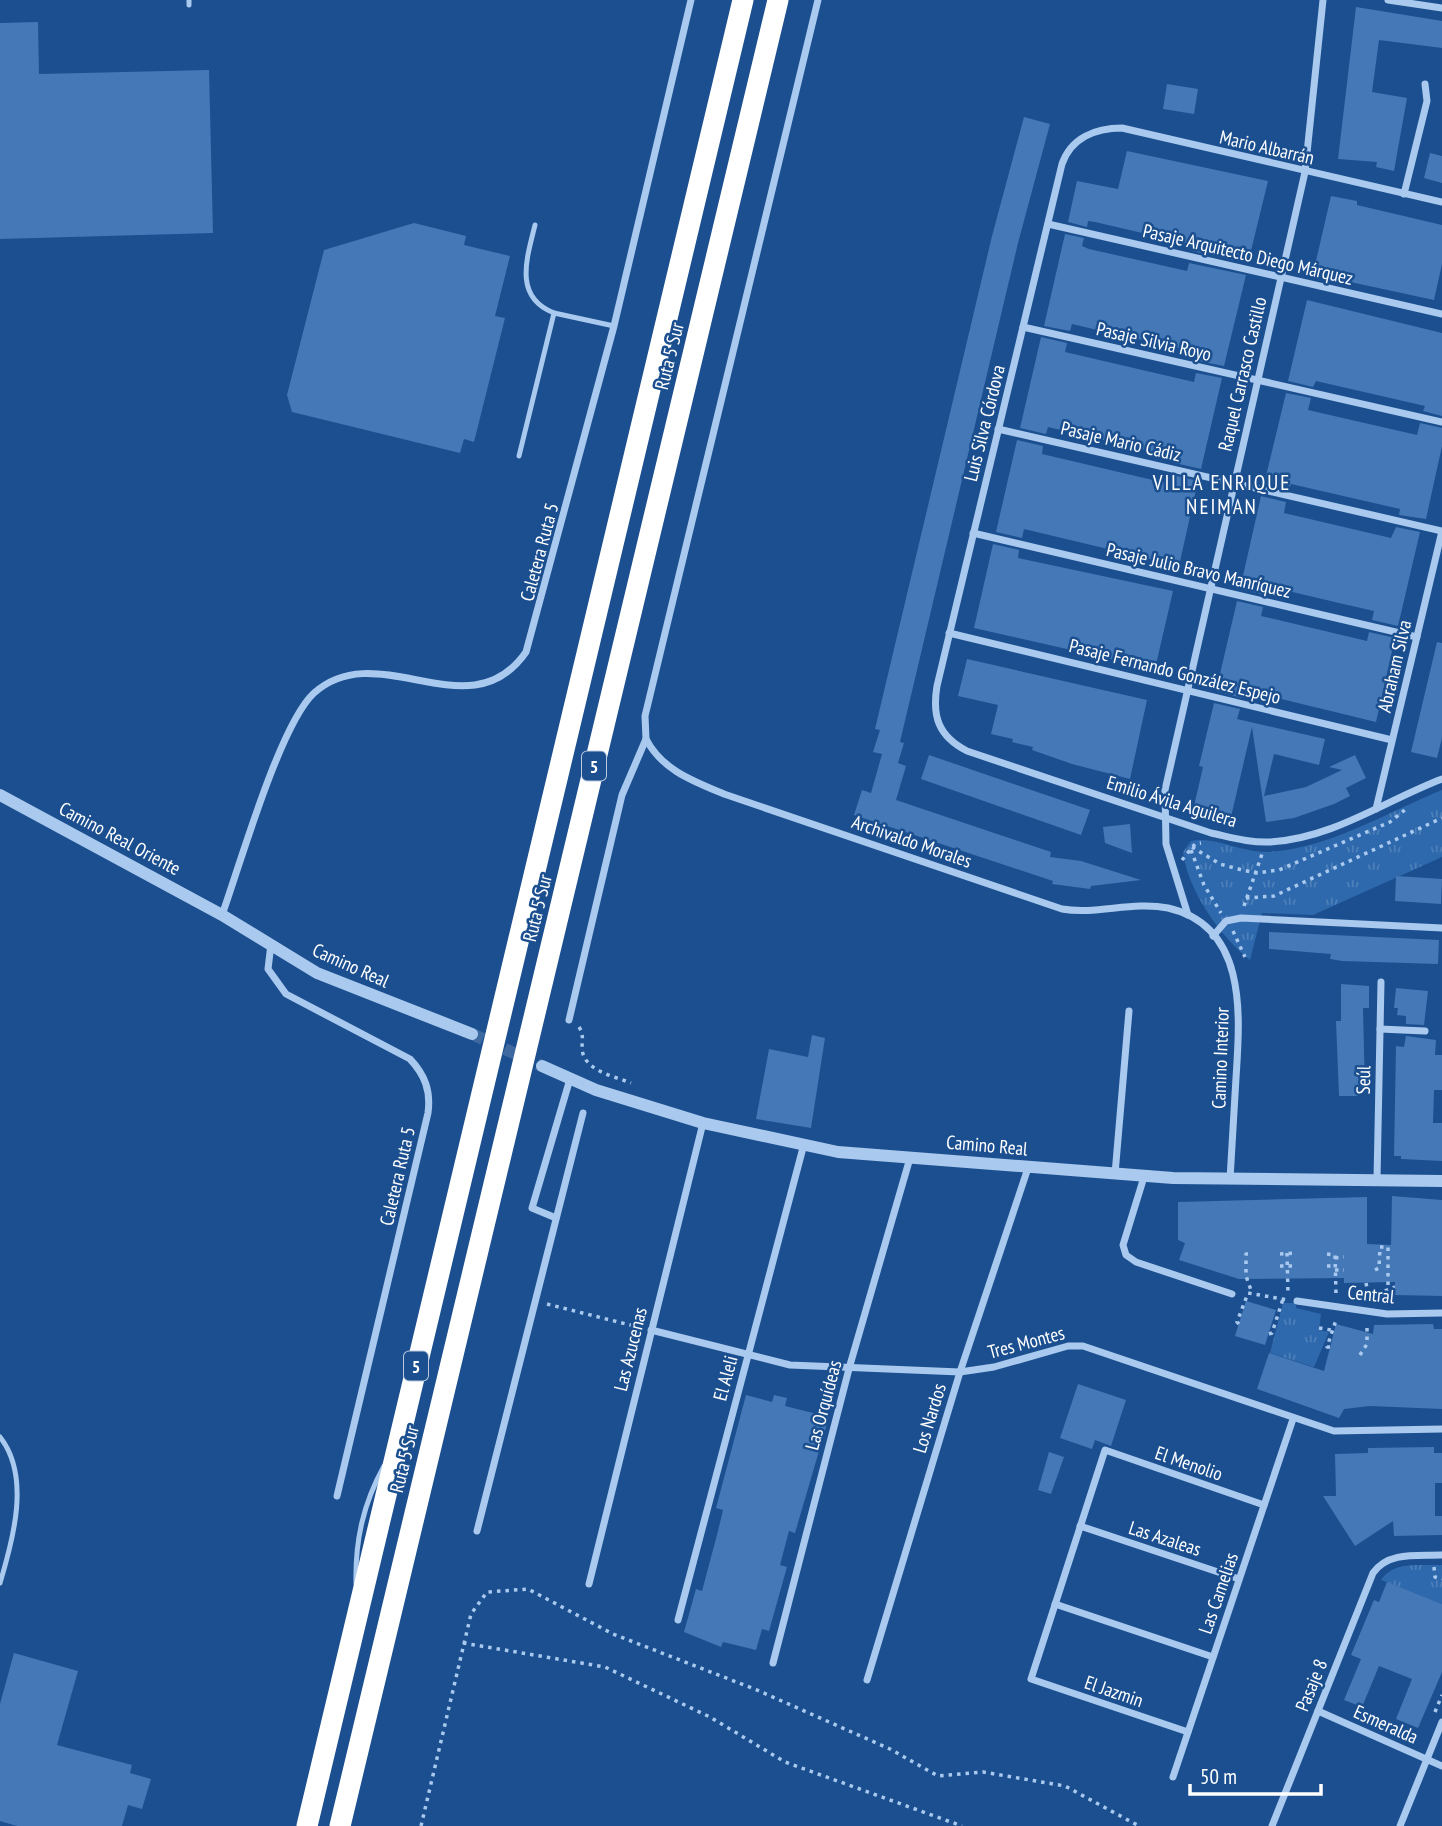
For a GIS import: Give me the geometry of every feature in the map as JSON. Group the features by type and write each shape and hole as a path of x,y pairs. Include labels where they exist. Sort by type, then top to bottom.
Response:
{"highway":[{"name":"Ruta 5 Sur","path":"307,1826 743,0"},
{"name":"Ruta 5 Sur","path":"340,1826 778,0"}],"street":[{"name":"Caletera Ruta 5","path":"222,915 284,744 300,711 314,694 332,681 356,674 382,674 455,686 479,686 511,670 526,652 614,326 691,0"},
{"path":"569,1020 622,795 646,739 645,716 818,0"},
{"name":"Raquel Carrasco Castillo","path":"1188,915 1171,863 1163,817 1170,758 1305,172 1323,0"},
{"path":"1388,0 1442,8"},
{"path":"1405,194 1427,101 1425,84"},
{"name":"Mario Albarrán","path":"1086,135 1122,128 1442,202"},
{"name":"Luis Silva Córdova","path":"938,727 935,698 949,633 1048,224 1066,153 1086,135"},
{"name":"Pasaje Arquitecto Diego Márquez","path":"1048,224 1442,314"},
{"name":"Pasaje Silvia Royo","path":"1023,327 1442,422"},
{"name":"Pasaje Mario Cádiz","path":"998,429 1442,531"},
{"name":"Abraham Silva","path":"1376,809 1442,531"},
{"name":"Pasaje Julio Bravo Manríquez","path":"973,533 1417,637"},
{"name":"Pasaje Fernando González Espejo","path":"949,633 1392,740"},
{"name":"Emilio Ávila Aguilera","path":"938,727 948,739 967,751 1211,832 1265,842 1299,838 1376,809 1442,779"},
{"name":"Archivaldo Morales","path":"646,739 663,762 703,785 1062,909 1145,906 1188,915"},
{"name":"Camino Real Oriente","path":"0,795 222,915"},
{"name":"Camino Real","path":"222,915 336,982 472,1034"},
{"name":"Camino Interior","path":"1188,915 1213,936 1231,964 1240,1014 1230,1179"},
{"path":"1213,936 1226,921 1241,918 1442,928"},
{"name":"Caletera Ruta 5","path":"271,944 268,969 286,994 410,1059 423,1075 429,1094 428,1113 337,1496"},
{"name":"Seúl","path":"1377,1179 1381,982"},
{"path":"1115,1175 1129,1011"},
{"path":"1380,1029 1425,1031"},
{"name":"Camino Real","path":"542,1066 570,1079 704,1123 838,1152 1144,1177 1442,1181"},
{"path":"556,1218 532,1208 570,1079"},
{"path":"477,1531 583,1113"},
{"name":"Las Azucenas","path":"589,1584 704,1123"},
{"name":"El Aleli","path":"678,1620 804,1144"},
{"name":"Las Orquídeas","path":"773,1662 850,1365 910,1158"},
{"name":"Los Nardos","path":"867,1680 960,1372 1028,1168"},
{"path":"1144,1177 1123,1245 1126,1255 1136,1262 1232,1294"},
{"name":"Central","path":"1289,1300 1387,1314 1442,1313"},
{"name":"Tres Montes","path":"651,1330 790,1365 850,1365 960,1372 994,1367 1068,1346 1083,1346 1334,1431 1442,1429"},
{"name":"Las Camelias","path":"1173,1777 1293,1419"},
{"name":"El Menolio","path":"1080,1526 1105,1450 1264,1505"},
{"path":"1080,1526 1055,1604 1213,1657"},
{"name":"Las Azaleas","path":"1080,1526 1239,1579"},
{"name":"Pasaje 8","path":"1272,1826 1373,1573 1386,1560 1442,1555"},
{"name":"El Jazmin","path":"1055,1604 1031,1679 1188,1732"},
{"name":"Esmeralda","path":"1318,1711 1442,1766"},
{"path":"1400,1826 1442,1722"}],"lane":[{"path":"535,225 526,264 526,284 535,301 554,313 614,326"},
{"path":"519,456 554,313"},
{"path":"0,1437 13,1465 18,1500 0,1583"}],"path":[{"path":"1246,898 1274,896 1442,818"},
{"path":"1236,936 1265,842"},
{"path":"1191,850 1204,885 1236,936 1245,957"},
{"path":"569,1020 581,1029 586,1062 595,1069 631,1084 639,1090 645,1105"},
{"path":"1375,1270 1379,1269 1377,1258 1380,1247 1388,1247 1388,1290"},
{"path":"1280,1254 1295,1253"},
{"path":"1327,1254 1334,1253 1335,1258 1336,1307"},
{"path":"1248,1254 1247,1266 1252,1293"},
{"path":"1269,1334 1289,1300 1287,1254"},
{"path":"1388,1254 1395,1254"},
{"path":"1335,1258 1343,1257"},
{"path":"1280,1266 1296,1266"},
{"path":"1327,1266 1344,1270"},
{"path":"1369,1297 1395,1287"},
{"path":"1239,1324 1246,1294 1289,1300"},
{"path":"534,1301 651,1330"},
{"path":"1330,1347 1327,1347 1335,1321 1342,1320"},
{"path":"1360,1355 1365,1344 1367,1327 1361,1324"},
{"path":"1319,1328 1331,1330"},
{"path":"1442,1563 1432,1565 1435,1577 1442,1580"},
{"path":"421,1826 459,1675 463,1643 471,1614 487,1592 528,1589 613,1634 757,1690 890,1749 938,1776 983,1772 1065,1786 1139,1826"},
{"path":"463,1643 605,1667 710,1717 785,1762 962,1826"}],"green space":[{"path":"1442,790 1442,857 1313,915 1262,913 1250,960 1207,912 1186,867 1183,852 1191,841 1208,841 1265,852 1288,850 1333,838"},
{"path":"1283,1303 1296,1303 1296,1308 1321,1314 1319,1330 1329,1332 1314,1367 1270,1353"},
{"path":"1442,1565 1442,1604 1381,1580 1393,1569 1400,1567"}],"building":[{"path":"1356,7 1442,21 1442,48 1379,40 1372,92 1407,98 1394,171 1376,167 1377,162 1338,159"},
{"path":"38,22 39,74 209,70 213,233 0,239 0,23"},
{"path":"1167,84 1198,89 1194,114 1163,109"},
{"path":"1024,117 1050,124 1018,243 900,742 904,743 898,763 906,766 896,800 1051,852 1050,857 1081,861 1141,880 1091,886 1090,889 1052,884 1053,881 854,815 862,790 871,793 882,754 873,752 880,730 875,729 992,236"},
{"path":"1127,151 1268,181 1248,263 1192,251 1194,245 1095,222 1088,221 1087,227 1068,222 1077,181 1118,189"},
{"path":"1430,153 1442,156 1442,183 1424,178"},
{"path":"1331,196 1357,201 1357,205 1442,225 1442,264 1434,300 1313,274"},
{"path":"414,223 466,236 464,245 510,256 495,316 505,318 474,442 464,439 460,453 292,412 287,395 324,250"},
{"path":"1065,234 1084,238 1082,246 1089,249 1187,271 1189,263 1246,275 1224,366 1199,361 1201,353 1072,324 1070,331 1044,326"},
{"path":"1307,300 1442,333 1442,416 1423,411 1425,406 1316,381 1313,387 1288,381"},
{"path":"1041,337 1067,343 1065,352 1194,382 1196,373 1222,378 1201,469 1175,463 1176,457 1048,427 1046,434 1020,428"},
{"path":"1286,393 1311,398 1308,410 1417,435 1420,423 1442,428 1442,446 1426,519 1399,515 1400,509 1291,484 1289,490 1264,484"},
{"path":"1017,440 1043,446 1042,454 1170,484 1172,475 1198,481 1179,566 1024,529 1022,538 996,532"},
{"path":"1261,496 1286,502 1284,513 1391,538 1396,527 1420,532 1398,626 1372,620 1374,611 1267,586 1265,595 1240,589"},
{"path":"993,544 1019,550 1018,558 1173,591 1155,669 974,628"},
{"path":"1237,601 1263,607 1261,616 1367,641 1369,632 1395,638 1376,722 1244,690 1242,698 1216,691"},
{"path":"1437,642 1442,643 1442,738 1437,758 1411,752"},
{"path":"967,659 1147,700 1130,779 1072,764 1032,750 1033,747 1012,742 1013,739 991,734 998,705 958,696"},
{"path":"1214,703 1240,709 1237,719 1325,739 1319,765 1274,754 1264,796 1306,787 1342,770 1329,767 1355,755 1366,778 1346,788 1350,796 1334,804 1294,818 1266,822 1252,727 1231,817 1194,806 1203,767 1199,766"},
{"path":"929,755 1090,810 1081,835 921,779"},
{"path":"1130,824 1132,853 1105,843 1103,827"},
{"path":"1396,876 1442,879 1441,904 1395,901"},
{"path":"1269,932 1439,940 1438,964 1342,961 1330,959 1331,954 1269,949"},
{"path":"1341,984 1369,986 1369,1008 1363,1008 1365,1093 1358,1093 1358,1096 1339,1096 1336,1021 1341,1021"},
{"path":"1396,988 1428,991 1424,1025 1406,1024 1406,1016 1397,1015 1398,1008 1394,1008"},
{"path":"812,1035 825,1038 811,1128 756,1119 769,1049 808,1057"},
{"path":"1406,1036 1436,1040 1435,1055 1442,1055 1442,1090 1434,1090 1433,1123 1442,1123 1442,1161 1401,1159 1401,1156 1394,1156 1396,1046 1404,1047"},
{"path":"1392,1196 1442,1200 1442,1296 1395,1295 1395,1282 1344,1283 1344,1278 1239,1279 1179,1260 1185,1243 1178,1240 1178,1202 1367,1197 1367,1244 1391,1245"},
{"path":"1246,1301 1276,1310 1265,1345 1235,1336"},
{"path":"1336,1324 1373,1334 1374,1325 1433,1324 1434,1329 1442,1329 1442,1409 1370,1406 1344,1409 1339,1418 1257,1389 1269,1353 1324,1371"},
{"path":"1078,1384 1126,1400 1111,1446 1095,1440 1092,1449 1060,1438"},
{"path":"746,1395 772,1402 774,1395 787,1398 785,1406 829,1417 795,1533 789,1531 780,1565 787,1567 769,1631 762,1629 756,1650 723,1642 721,1647 684,1632 696,1589 702,1591 718,1531 723,1510 716,1508"},
{"path":"1434,1447 1434,1453 1442,1453 1442,1483 1435,1483 1435,1516 1442,1516 1442,1535 1394,1536 1393,1521 1355,1546 1323,1496 1336,1496 1335,1454 1368,1453 1368,1448"},
{"path":"1049,1452 1064,1457 1051,1494 1038,1490"},
{"path":"1387,1582 1442,1604 1442,1672 1418,1728 1396,1719 1412,1679 1379,1666 1362,1707 1344,1700 1361,1659 1351,1655 1374,1600 1379,1602"},
{"path":"14,1653 78,1671 57,1745 132,1765 130,1773 151,1779 142,1809 128,1805 122,1826 17,1826 0,1821 0,1704"}],"tunnel":[{"path":"472,1034 542,1066"}],"district":[{"name":"VILLA ENRIQUE NEIMAN","path":"1222,494"}]}
